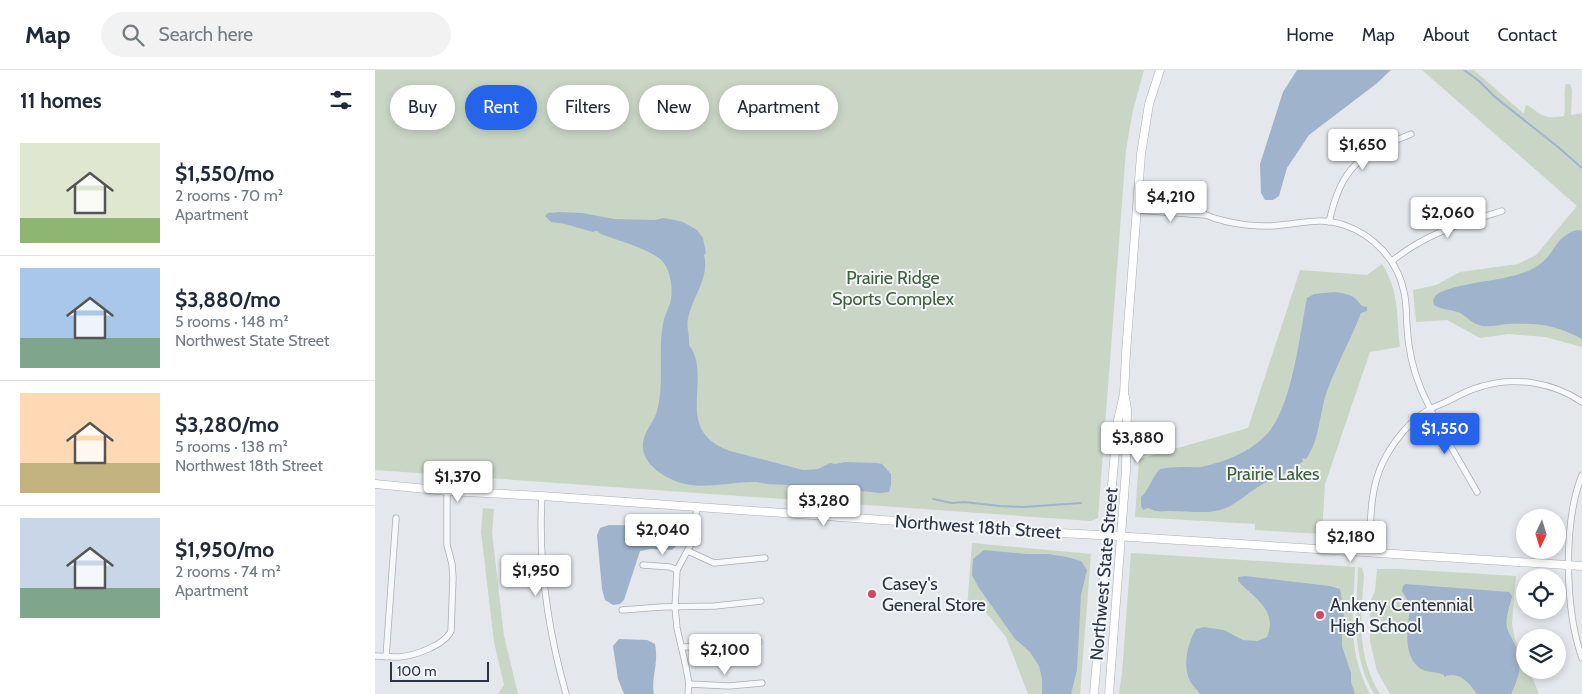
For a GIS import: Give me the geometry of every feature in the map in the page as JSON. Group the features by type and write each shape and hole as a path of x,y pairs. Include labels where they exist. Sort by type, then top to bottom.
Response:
{"main road":[{"name":"Northwest State Street","path":"1094,694 1118,420 1124,394 1144,128 1149,104 1160,70"},
{"name":"Northwest State Street","path":"1109,694 1126,470 1127,409 1124,394"},
{"name":"Northwest 18th Street","path":"375,484 447,491 911,522 963,528 1121,536 1582,566"}],"street":[{"path":"1329,222 1336,194 1345,177 1357,164 1376,149 1411,134"},
{"path":"1137,205 1182,205 1207,215"},
{"path":"1137,205 1207,215 1235,223 1259,226 1281,226 1309,221 1329,222 1347,226 1364,235 1380,248 1392,261 1405,295 1408,338 1420,388 1477,492"},
{"path":"1392,261 1428,237 1445,229 1502,211"},
{"path":"1369,552 1372,496 1378,473 1387,453 1402,433 1430,409 1475,388 1504,382 1540,384 1565,392 1582,402"},
{"path":"1582,475 1571,513 1569,565 1572,613 1575,633 1582,657"},
{"path":"375,656 399,657 413,654 445,640 449,636 452,626 453,578 452,564 447,545 447,491"},
{"path":"542,496 540,530 547,601 553,638 566,694"},
{"path":"688,694 689,684 683,647 677,628 675,607 677,570 692,542 697,507"},
{"path":"386,657 396,518"},
{"path":"688,551 714,563 765,558"},
{"path":"643,565 670,567 677,570"},
{"path":"622,610 715,606 761,601"},
{"path":"683,647 723,646 759,642"},
{"path":"689,684 729,686 762,683"}],"green space":[{"name":"Prairie Ridge Sports Complex","path":"375,70 1144,70 1133,110 1126,150 1098,518 1091,521 375,470"},
{"path":"1422,70 1474,70 1523,113 1526,105 1543,116 1549,117 1564,116 1565,87 1566,84 1570,84 1572,90 1571,115 1582,113 1582,347 1545,337 1509,334 1480,338 1447,320 1416,322 1413,290 1436,285 1460,272 1518,264 1536,255 1577,206"},
{"name":"Prairie Lakes","path":"1382,264 1395,295 1400,347 1370,352 1325,484 1322,534 1255,530 1255,524 1135,517 1139,459 1248,428 1300,270 1367,275"},
{"path":"483,508 494,509 492,533 504,636 518,694 498,694 504,685 494,642 481,532"},
{"path":"972,543 1091,554 1080,694 1028,694 1006,637 984,610 967,609"},
{"path":"1131,553 1355,567 1353,632 1358,663 1370,694 1119,694"},
{"path":"1358,567 1362,568 1364,575 1361,621 1364,651 1372,679 1380,694 1374,694 1366,678 1358,647 1356,616"},
{"path":"1377,569 1516,576 1512,624 1516,641 1516,679 1533,679 1539,694 1390,694 1377,671 1370,641 1370,602 1375,591"}],"water":[{"path":"1297,70 1391,70 1376,84 1309,135 1287,168 1279,196 1273,200 1265,200 1261,193 1260,164 1283,92"},
{"path":"548,213 582,213 614,219 655,220 663,218 675,220 697,230 703,238 706,253 704,255 705,271 690,310 687,325 689,345 696,358 698,373 698,417 702,430 712,442 730,451 803,470 818,469 830,463 882,464 891,474 889,492 880,493 757,482 689,485 667,477 649,463 643,450 643,442 657,412 660,397 663,321 671,295 669,272 658,257 643,249 597,231 593,232 551,222 545,216"},
{"path":"1577,230 1582,231 1582,339 1554,327 1537,324 1483,326 1460,313 1434,305 1434,298 1445,290 1509,277 1536,267 1545,260 1564,236"},
{"path":"1334,292 1353,297 1362,306 1367,307 1367,311 1361,313 1333,377 1326,395 1315,442 1306,459 1303,458 1303,461 1294,468 1220,510 1202,512 1155,511 1148,508 1143,510 1141,497 1160,469 1199,467 1213,464 1243,452 1263,438 1273,426 1288,393 1307,298 1314,294"},
{"path":"609,525 663,526 678,529 677,544 672,550 650,549 640,551 624,600 620,604 613,605 605,600 602,589 597,535 600,528"},
{"path":"984,550 1067,557 1081,561 1087,570 1081,595 1077,670 1071,694 1042,694 1042,679 1039,666 1030,652 1015,639 972,575 973,559"},
{"path":"1245,576 1330,586 1340,589 1344,616 1342,646 1351,673 1351,682 1355,694 1200,694 1190,681 1186,668 1188,647 1196,629 1204,627 1224,630 1243,640 1257,641 1267,637 1270,628 1267,612 1258,600 1238,581 1238,577"},
{"path":"1405,584 1509,592 1512,596 1507,615 1507,627 1516,647 1517,679 1511,694 1477,694 1459,676 1449,675 1444,677 1444,675 1421,669 1415,664 1408,649 1407,640 1411,606 1402,591"},
{"path":"619,639 647,640 655,644 654,694 624,694 618,679 613,646"}],"waterway":[{"path":"1464,70 1582,168"},
{"path":"933,499 952,503 964,502 1023,507 1081,503"}],"place":[{"name":"Casey's General Store","path":"872,594"},
{"name":"Ankeny Centennial High School","path":"1320,615"}]}
